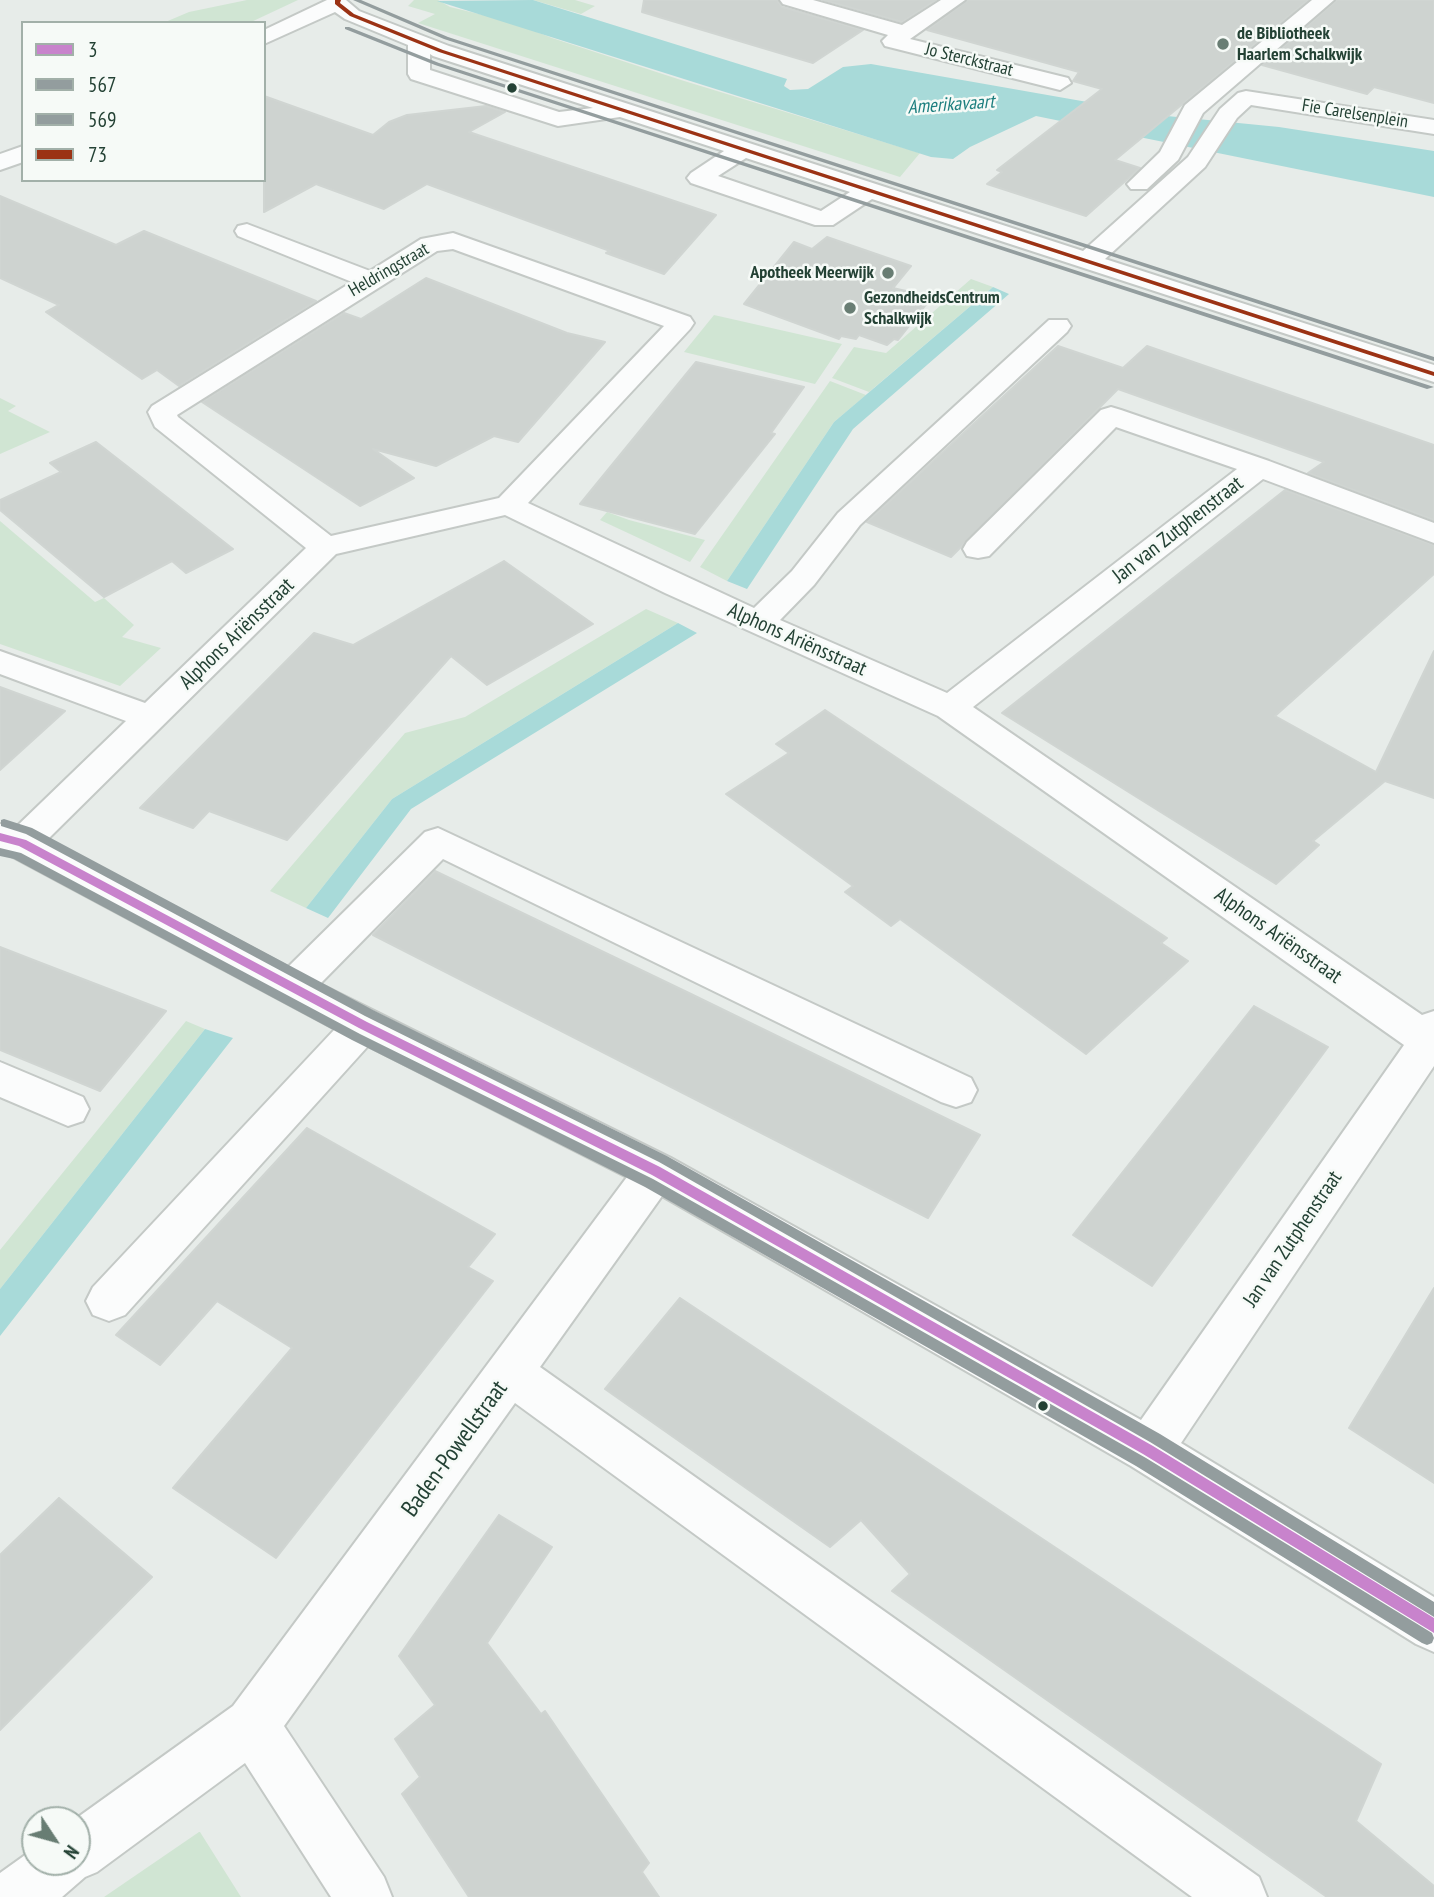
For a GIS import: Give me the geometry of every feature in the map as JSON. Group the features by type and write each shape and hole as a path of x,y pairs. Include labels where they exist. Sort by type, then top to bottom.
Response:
{"street":[{"path":"266,37 342,6 380,0"},
{"name":"Jo Sterckstraat","path":"790,0 906,33"},
{"name":"Jo Sterckstraat","path":"955,0 893,41 1060,83"},
{"path":"1064,253 1170,155 1193,110 1324,0"},
{"path":"342,6 419,42 1434,374"},
{"name":"Fie Carelsenplein","path":"1087,261 1198,162 1228,114 1246,98 1434,127"},
{"path":"743,149 699,178 824,220 869,190"},
{"path":"0,163 21,154"},
{"path":"247,231 370,280"},
{"name":"Heldringstraat","path":"325,547 165,421 162,412 420,249 453,242 681,323 509,505"},
{"path":"758,623 803,578 849,519 1058,326"},
{"path":"978,549 1111,416 1259,467"},
{"name":"Jan van Zutphenstraat","path":"950,708 1259,467 1434,534"},
{"path":"325,547 509,505"},
{"name":"Alphons Ariënsstraat","path":"509,505 758,623 950,708 1431,1034"},
{"name":"Alphons Ariënsstraat","path":"11,840 150,718 325,547"},
{"path":"0,662 150,718"},
{"path":"11,840 363,1025 656,1171 1149,1450 1434,1626"},
{"path":"292,987 438,841 956,1090"},
{"path":"108,1301 363,1025"},
{"name":"Jan van Zutphenstraat","path":"1149,1450 1431,1034"},
{"path":"0,1079 68,1109"},
{"name":"Baden-Powellstraat","path":"91,1842 252,1725 656,1171"},
{"path":"511,1373 1239,1897"},
{"path":"252,1725 364,1897"},
{"path":"15,1897 44,1876"}],"green space":[{"path":"247,0 298,0 253,21 168,21 189,12"},
{"path":"414,0 438,0 450,7 512,22 552,38 681,80 920,153 900,177 418,23 435,14 408,6"},
{"path":"533,0 575,0 595,6 581,14"},
{"path":"971,279 993,287 869,392 832,378 854,347 886,353"},
{"path":"714,315 842,344 815,384 684,352"},
{"path":"830,381 866,395 834,422 727,581 700,567"},
{"path":"0,398 16,406 8,411 50,432 0,454"},
{"path":"607,512 705,540 690,562 600,520"},
{"path":"0,521 95,602 104,598 134,625 122,637 161,648 120,686 0,644"},
{"path":"646,609 678,623 392,799 306,908 270,891 405,733 465,717"},
{"path":"186,1021 205,1029 0,1289 0,1250"},
{"path":"199,1832 241,1897 104,1897"}],"water":[{"name":"Amerikavaart","path":"533,0 787,79 784,86 790,90 808,89 843,67 871,64 1167,116 1279,127 1434,151 1434,197 1036,116 970,147 953,159 931,157 437,1"},
{"path":"993,287 1009,294 853,429 747,589 727,581 834,422"},
{"path":"678,623 697,633 411,809 328,918 306,908 392,799"},
{"path":"205,1029 233,1038 0,1336 0,1289"}],"building":[{"path":"644,0 777,0 782,7 863,30 813,63 642,12"},
{"path":"823,0 936,0 902,22"},
{"path":"968,0 1308,0 1115,160 1140,168 1086,216 987,184 1002,172 997,170 1102,89 1073,81 1079,72 927,30"},
{"path":"1337,0 1434,0 1434,103 1374,87 1367,94 1262,65"},
{"path":"266,97 373,135 389,122 407,115 486,106 505,112 469,132 716,215 664,274 606,253 610,251 427,184 384,209 316,184 264,212"},
{"path":"0,196 116,245 144,231 316,301 179,386 157,370 142,379 46,312 59,305 0,278"},
{"path":"827,237 911,266 893,288 932,297 898,340 894,339 887,345 859,335 856,339 841,336 839,339 744,304 794,242 812,249"},
{"path":"426,278 567,333 605,342 518,442 494,436 436,466 373,449 414,478 360,506 202,402 344,313 361,319"},
{"path":"1058,346 1123,368 1147,346 1434,445 1434,520 1308,473 1324,462 1118,389 951,557 867,522"},
{"path":"696,362 804,387 771,433 775,434 695,534 580,504"},
{"path":"96,442 233,549 186,573 172,561 104,597 0,510 0,500 61,472 50,463"},
{"path":"1285,490 1434,545 1434,574 1275,716 1376,772 1434,651 1434,798 1385,781 1313,841 1319,845 1276,884 1002,713"},
{"path":"504,561 593,624 487,685 451,656 287,840 209,811 193,828 140,808 314,633 353,645"},
{"path":"0,687 65,711 0,770"},
{"path":"825,710 1167,938 1161,943 1188,961 1086,1054 900,919 891,926 845,892 853,886 726,794 789,753 776,744"},
{"path":"435,871 980,1135 928,1218 373,935"},
{"path":"0,947 166,1011 100,1091 0,1050"},
{"path":"1254,1006 1328,1047 1152,1286 1073,1235"},
{"path":"307,1128 495,1234 468,1267 493,1281 276,1558 173,1488 292,1348 217,1301 160,1365 116,1335"},
{"path":"1434,1288 1434,1483 1349,1428"},
{"path":"680,1298 1381,1764 1356,1821 1434,1886 1434,1897 1327,1897 892,1591 910,1574 861,1520 830,1547 605,1389"},
{"path":"59,1498 152,1577 0,1730 0,1555"},
{"path":"499,1515 552,1547 487,1643 541,1714 545,1711 649,1863 642,1872 659,1897 469,1897 402,1794 420,1777 395,1739 435,1705 399,1656"}],"transit line":[{"name":"73","path":"338,0 337,3 352,15 441,51 1434,374"},
{"name":"569","path":"356,0 446,38 1434,359"},
{"name":"567","path":"347,28 437,64 1430,387"},
{"name":"569","path":"4,823 29,831 369,1013 663,1159 1155,1438 1434,1610"},
{"name":"3","path":"0,837 22,843 363,1025 656,1171 1148,1450 1434,1626"},
{"name":"567","path":"0,852 17,856 356,1037 649,1183 1141,1462 1427,1638"}],"place":[{"name":"de Bibliotheek Haarlem Schalkwijk","path":"1223,44"},
{"name":"Apotheek Meerwijk","path":"888,273"},
{"name":"GezondheidsCentrum Schalkwijk","path":"850,308"}]}
